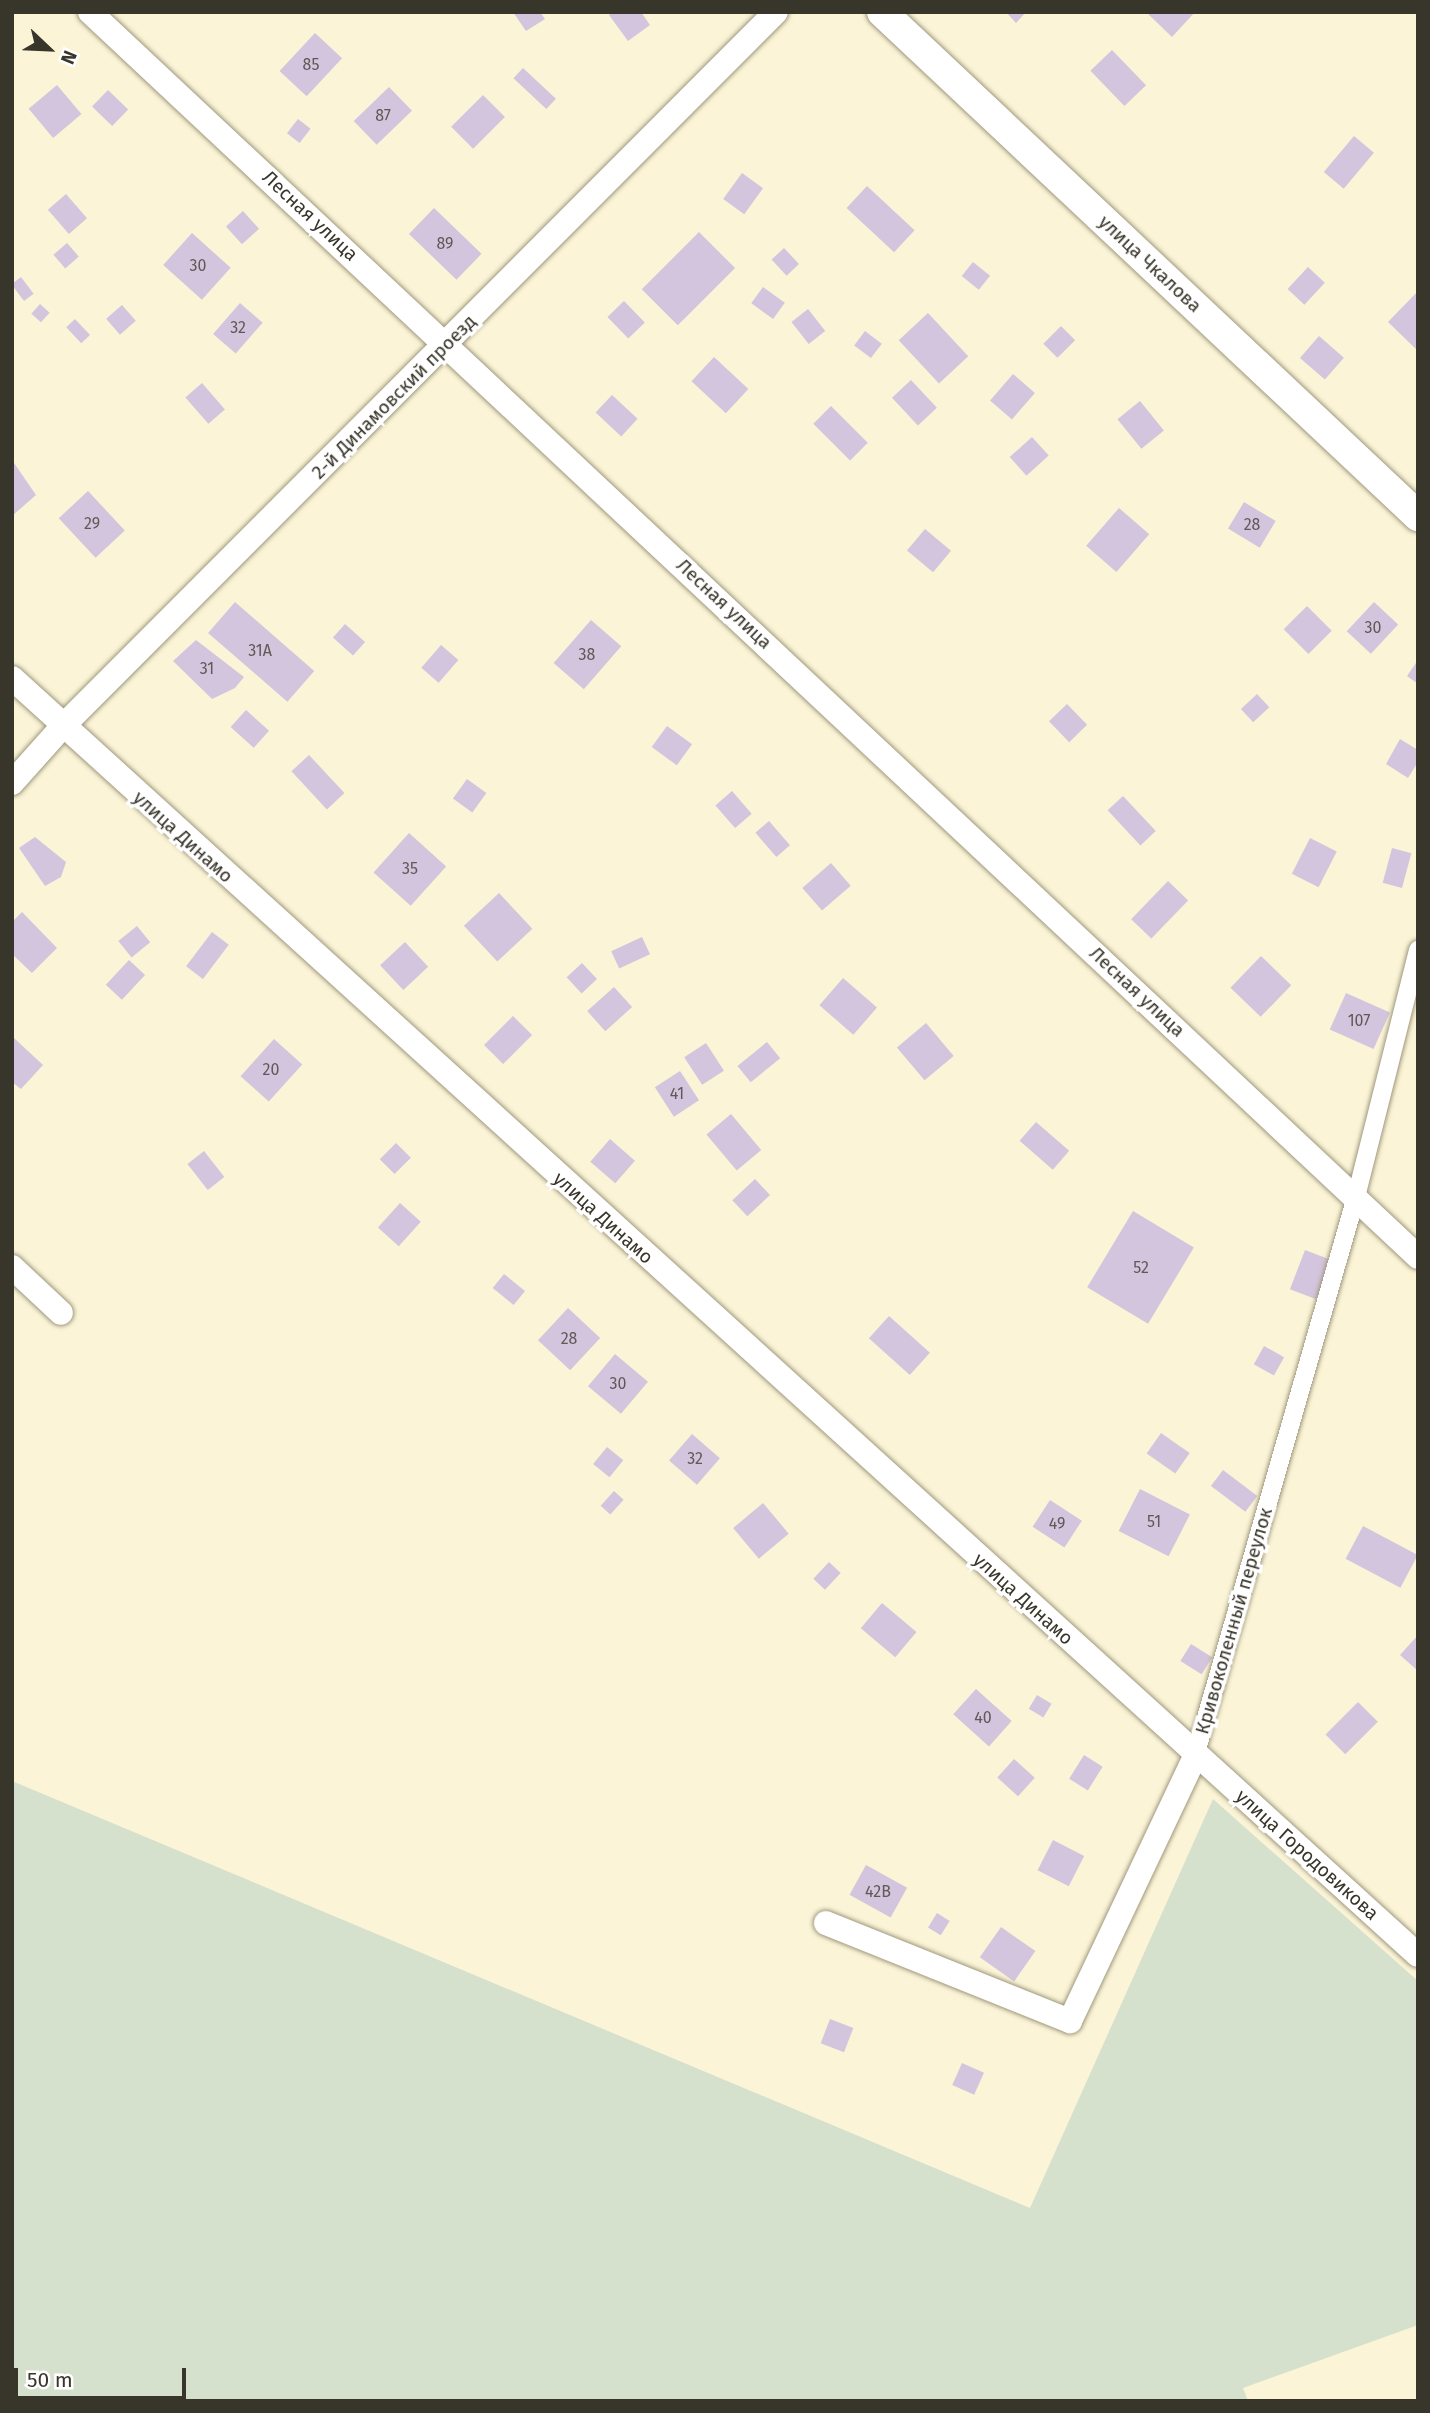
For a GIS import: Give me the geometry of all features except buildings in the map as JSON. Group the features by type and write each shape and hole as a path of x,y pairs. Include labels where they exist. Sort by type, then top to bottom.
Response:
{"street":[{"name":"Лесная улица","path":"90,12 1418,1257"},
{"name":"2-й Динамовский проезд","path":"12,783 62,727 776,12"},
{"name":"улица Чкалова","path":"882,12 1418,516"},
{"name":"улица Динамо","path":"12,678 62,727 1195,1756"},
{"name":"Кривоколенный переулок","path":"826,1923 1070,2021 1195,1756 1356,1196 1418,950"},
{"path":"12,1268 61,1313"},
{"name":"улица Городовикова","path":"1195,1756 1418,1955"}],"green space":[{"path":"12,1781 1030,2208 1213,1799 1418,1981 1418,2325 1243,2388 1248,2401 12,2401"}]}
